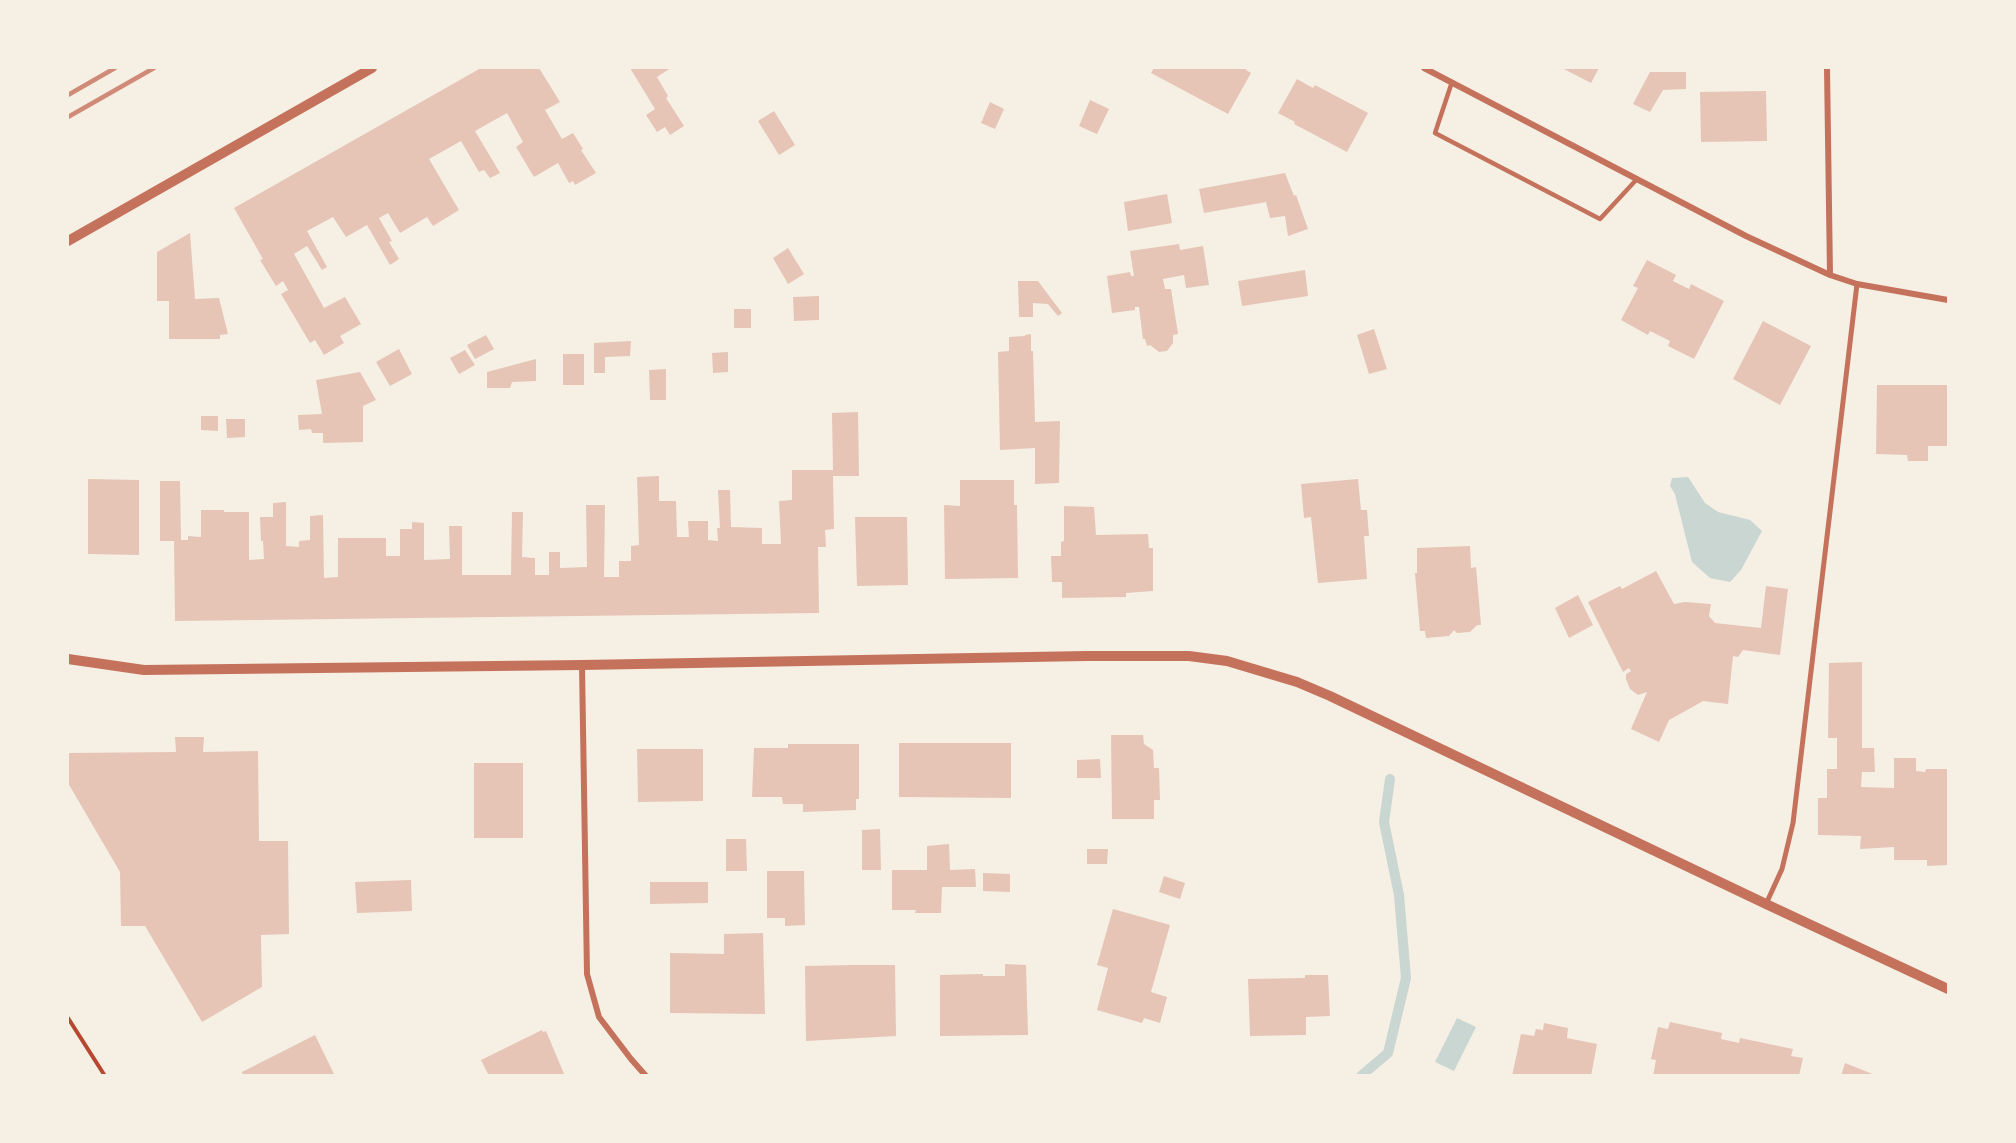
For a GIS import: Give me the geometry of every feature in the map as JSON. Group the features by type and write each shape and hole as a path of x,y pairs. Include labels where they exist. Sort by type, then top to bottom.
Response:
{"street":[{"path":"68,241 372,68"},
{"path":"1424,68 1746,236 1830,275 1857,284 1948,300"},
{"path":"1827,68 1830,275"},
{"path":"1766,904 1782,869 1793,823 1857,284"},
{"path":"68,659 144,670 1086,656 1189,656 1227,661 1298,682 1330,696 1948,989"},
{"path":"582,665 587,974 599,1017 646,1076"}],"lane":[{"path":"1452,82 1435,133 1600,219 1637,179"}],"path":[{"path":"68,1018 105,1076"}],"shaded area":[{"path":"1688,477 1705,503 1718,512 1750,520 1762,531 1741,570 1730,582 1710,578 1692,562 1675,494 1670,486 1672,478"},
{"path":"1457,1018 1476,1027 1454,1071 1435,1062"}],"building":[{"path":"481,68 539,68 560,102 545,110 562,139 573,133 596,173 575,185 573,181 569,183 558,163 534,177 516,147 523,142 507,113 475,131 500,173 490,178 484,170 479,172 461,141 429,159 459,210 433,226 427,217 400,233 388,213 379,218 399,259 390,265 367,225 346,237 333,217 307,231 327,267 322,270 307,246 294,254 324,308 345,297 361,324 340,336 344,343 324,355 315,340 310,343 281,294 288,290 283,281 276,286 234,208"},
{"path":"630,68 671,68 657,77 668,96 666,98 684,126 670,135 665,127 657,132 646,115 655,109"},
{"path":"1154,68 1247,68 1246,70 1251,73 1228,114 1151,73"},
{"path":"1562,68 1599,68 1591,83"},
{"path":"1650,72 1686,72 1686,89 1663,90 1650,112 1633,104"},
{"path":"1297,79 1313,88 1315,85 1368,113 1347,152 1278,113"},
{"path":"1766,91 1767,141 1701,142 1700,92"},
{"path":"1090,100 1109,109 1097,134 1079,126"},
{"path":"990,102 1004,109 995,129 981,123"},
{"path":"774,111 795,145 779,155 758,121"},
{"path":"1285,173 1294,196 1296,195 1308,229 1288,236 1285,216 1270,218 1266,202 1204,213 1199,189"},
{"path":"1167,194 1172,223 1128,231 1124,202"},
{"path":"190,233 195,299 219,298 228,334 220,335 220,339 169,339 169,301 157,301 157,252"},
{"path":"1179,244 1180,250 1203,246 1209,285 1186,288 1184,275 1163,279 1165,289 1171,289 1178,334 1173,335 1173,343 1167,351 1159,352 1150,345 1147,346 1143,339 1139,307 1135,307 1135,310 1112,313 1107,276 1130,272 1131,276 1134,276 1130,251"},
{"path":"788,248 804,274 788,284 773,258"},
{"path":"1647,260 1676,275 1673,281 1689,289 1691,284 1724,301 1694,359 1668,346 1670,341 1650,331 1648,335 1621,320 1638,288 1633,286"},
{"path":"1305,270 1308,296 1242,306 1238,281"},
{"path":"1018,281 1038,281 1062,313 1058,316 1048,304 1033,303 1033,317 1019,317"},
{"path":"819,296 819,320 794,321 793,297"},
{"path":"734,309 751,309 751,328 734,328"},
{"path":"1763,321 1811,346 1780,405 1733,379"},
{"path":"1374,329 1387,369 1369,374 1357,335"},
{"path":"1031,334 1035,422 1060,421 1059,483 1035,484 1035,448 1000,450 998,352 1009,351 1009,337"},
{"path":"486,335 494,349 475,359 467,345"},
{"path":"631,341 630,356 605,357 605,373 594,373 594,343"},
{"path":"399,349 412,374 390,386 376,362"},
{"path":"465,350 475,365 459,374 450,358"},
{"path":"728,352 728,372 713,373 712,353"},
{"path":"563,354 584,354 584,385 563,385"},
{"path":"536,359 536,381 512,382 510,388 487,388 487,372"},
{"path":"666,369 666,400 650,400 649,370"},
{"path":"360,372 376,400 363,406 363,442 323,443 323,433 312,433 311,429 299,430 298,415 322,414 316,380"},
{"path":"1877,385 1948,385 1948,446 1928,446 1928,461 1908,461 1907,455 1876,454"},
{"path":"858,412 859,476 833,476 834,529 825,530 826,547 818,547 819,613 175,621 174,541 160,541 160,481 180,481 181,540 188,540 188,536 201,537 201,510 249,512 249,560 264,559 260,517 273,517 273,503 286,502 286,546 299,547 299,541 310,540 310,516 323,515 324,578 338,577 338,538 386,538 386,556 400,556 400,529 412,529 412,522 424,523 424,560 450,559 449,526 462,526 462,575 511,575 512,512 523,512 522,557 535,558 535,575 549,575 549,552 560,552 560,568 587,567 586,505 605,505 604,577 619,577 619,561 631,561 631,546 639,545 637,477 659,476 659,501 676,501 677,537 689,537 688,521 708,521 708,540 718,541 717,528 720,528 718,490 730,490 731,527 762,528 762,544 781,544 779,501 792,500 792,470 833,470 832,413"},
{"path":"201,416 218,416 218,431 201,430"},
{"path":"226,419 245,419 245,437 227,438"},
{"path":"88,479 139,480 139,555 88,554"},
{"path":"1358,479 1361,510 1367,510 1369,536 1364,536 1367,579 1318,583 1311,517 1304,518 1301,484"},
{"path":"960,480 1014,480 1014,505 1017,505 1018,578 945,579 944,505 960,506"},
{"path":"1064,506 1094,507 1096,535 1148,534 1149,548 1153,548 1153,591 1126,593 1126,597 1062,598 1062,582 1052,582 1051,556 1061,556 1061,542 1064,541"},
{"path":"855,517 907,517 908,585 857,586"},
{"path":"1470,546 1471,568 1476,567 1481,625 1477,625 1470,632 1457,633 1454,630 1449,636 1426,638 1425,631 1420,631 1415,573 1417,573 1417,548"},
{"path":"1656,571 1674,604 1685,602 1711,604 1709,616 1715,623 1761,628 1766,586 1788,589 1780,655 1743,650 1738,657 1733,656 1728,704 1703,701 1669,720 1659,742 1631,729 1647,692 1638,695 1630,689 1626,674 1631,671 1629,668 1623,672 1588,602 1620,586 1622,589"},
{"path":"1578,595 1593,625 1569,638 1555,608"},
{"path":"1862,662 1862,748 1874,748 1875,772 1862,772 1861,787 1894,788 1894,758 1916,758 1916,771 1948,769 1948,865 1927,866 1927,860 1894,860 1894,847 1860,849 1861,836 1818,835 1818,798 1827,798 1827,769 1837,769 1837,738 1828,738 1829,663"},
{"path":"1111,735 1143,735 1144,744 1153,750 1154,768 1159,768 1160,800 1154,800 1154,819 1112,819"},
{"path":"175,737 204,737 203,752 258,751 259,841 288,841 289,934 261,935 262,987 202,1022 145,926 121,926 120,872 68,783 68,753 176,752"},
{"path":"899,743 1011,743 1011,798 899,797"},
{"path":"788,744 859,744 859,799 856,799 856,810 803,812 803,804 783,804 782,797 752,797 754,748 788,748"},
{"path":"637,749 703,749 703,801 638,802"},
{"path":"1100,759 1101,778 1077,778 1077,760"},
{"path":"474,763 523,763 523,838 474,838"},
{"path":"880,829 881,870 862,870 862,830"},
{"path":"726,839 746,839 747,871 726,871"},
{"path":"949,844 950,870 975,869 976,887 942,887 941,913 892,910 892,870 927,870 927,846"},
{"path":"1087,849 1108,849 1107,864 1087,864"},
{"path":"767,871 804,871 805,925 785,926 785,918 767,918"},
{"path":"983,873 1010,874 1010,892 983,891"},
{"path":"1164,876 1185,883 1180,899 1159,892"},
{"path":"411,880 412,911 357,913 355,882"},
{"path":"650,882 708,882 708,903 650,904"},
{"path":"1113,909 1170,925 1151,992 1167,997 1160,1023 1144,1018 1142,1023 1097,1010 1108,968 1097,965"},
{"path":"763,933 765,1014 670,1013 670,953 724,954 724,934"},
{"path":"1005,964 1026,965 1028,1035 940,1036 940,975 1005,976"},
{"path":"895,965 896,1036 806,1041 805,966"},
{"path":"1305,975 1328,975 1330,1016 1306,1017 1306,1035 1250,1036 1248,979 1305,978"},
{"path":"1670,1022 1722,1033 1721,1039 1739,1043 1740,1038 1793,1049 1791,1056 1803,1058 1799,1076 1653,1076 1656,1060 1651,1059 1658,1027 1668,1029"},
{"path":"1544,1023 1568,1028 1567,1038 1597,1044 1591,1076 1512,1076 1521,1034 1534,1036 1536,1029 1543,1030"},
{"path":"542,1030 546,1031 565,1076 489,1076 481,1060"},
{"path":"315,1035 335,1076 243,1076 242,1072"},
{"path":"1845,1063 1875,1075 1875,1076 1841,1076"}],"waterway":[{"path":"1361,1076 1388,1053 1406,978 1399,895 1384,822 1390,779"}],"railway":[{"path":"68,95 115,68"},
{"path":"68,117 154,68"}]}
